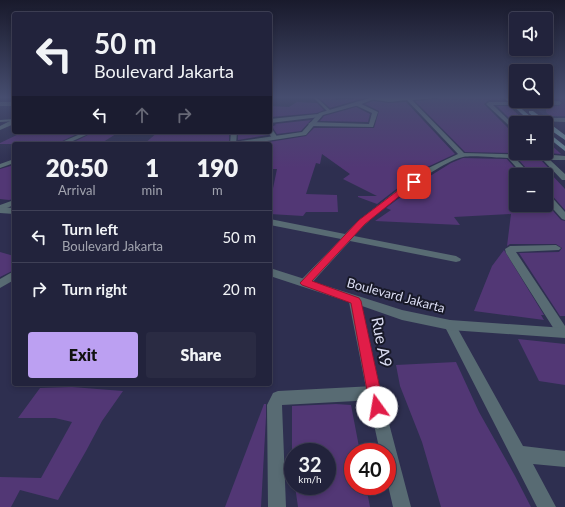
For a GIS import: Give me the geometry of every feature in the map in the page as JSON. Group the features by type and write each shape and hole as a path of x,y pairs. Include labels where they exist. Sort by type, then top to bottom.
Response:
{"main road":[{"path":"553,129 565,138"},
{"path":"553,138 565,149"}],"street":[{"path":"247,142 304,134 314,121"},
{"path":"311,124 371,126 373,121"},
{"path":"429,121 462,155"},
{"path":"0,128 12,122"},
{"path":"272,133 275,138"},
{"path":"65,142 85,134"},
{"path":"305,283 362,222 435,167 462,155 509,156"},
{"path":"553,156 565,158"},
{"path":"514,160 521,168"},
{"path":"546,160 565,178"},
{"path":"0,166 12,162"},
{"path":"0,209 12,203"},
{"path":"553,204 565,217"},
{"path":"0,209 12,211"},
{"path":"272,222 456,259"},
{"path":"556,248 510,249 511,253 564,333"},
{"name":"Boulevard Jakarta","path":"272,273 355,301 402,315 450,325 564,333"},
{"path":"0,284 12,276"},
{"name":"Rue A9","path":"355,301 374,392 402,507"},
{"path":"450,325 547,507"},
{"path":"278,507 274,405 278,398 374,392"},
{"path":"519,454 565,460"}],"building":[{"path":"310,121 301,131 277,134 272,128 276,125 275,124"},
{"path":"320,121 368,121 368,122"},
{"path":"376,121 424,121 455,154 421,170 377,204 358,197 377,196 343,179 350,174 322,154 320,164 316,163 306,194 337,195 338,212 306,212 303,216 272,214 272,193 277,169 272,169 273,145 272,142 269,142 306,136 314,128 374,128"},
{"path":"434,121 501,121 509,129 509,153 465,152"},
{"path":"19,134 77,134 60,142 0,143"},
{"path":"90,134 116,134 103,142 74,142"},
{"path":"156,134 229,134 229,142 146,142"},
{"path":"238,134 268,135 238,140"},
{"path":"553,147 561,154 553,153"},
{"path":"463,158 507,159 515,168 509,168 509,212 553,211 561,220 565,221 565,316 560,316 519,253 559,252 562,248 556,244 510,244 507,246 511,214 454,217 460,225 375,221 391,210 386,208 422,181 451,163"},
{"path":"519,160 541,160 548,168 526,168"},
{"path":"12,166 12,199 0,199 0,169"},
{"path":"553,176 565,189 565,210 553,196"},
{"path":"504,250 544,315 541,315 544,320 474,311 492,266"},
{"path":"0,252 12,255 12,271 0,277"},
{"path":"518,339 565,344 565,385 539,381"},
{"path":"456,362 479,412 531,507 441,507 422,442 400,386 396,365"},
{"path":"72,387 123,391 102,421 58,500 20,490 11,507 0,507 0,477 41,478 72,422 55,418 18,418 40,388"},
{"path":"264,404 266,404 266,417 261,507 225,507"},
{"path":"336,404 351,405 358,443 344,443 344,495 368,495 370,507 298,507 296,495 336,495 336,443 292,443 292,406"}],"route":[{"path":"377,407 355,301 305,283 362,222 414,182"}]}
